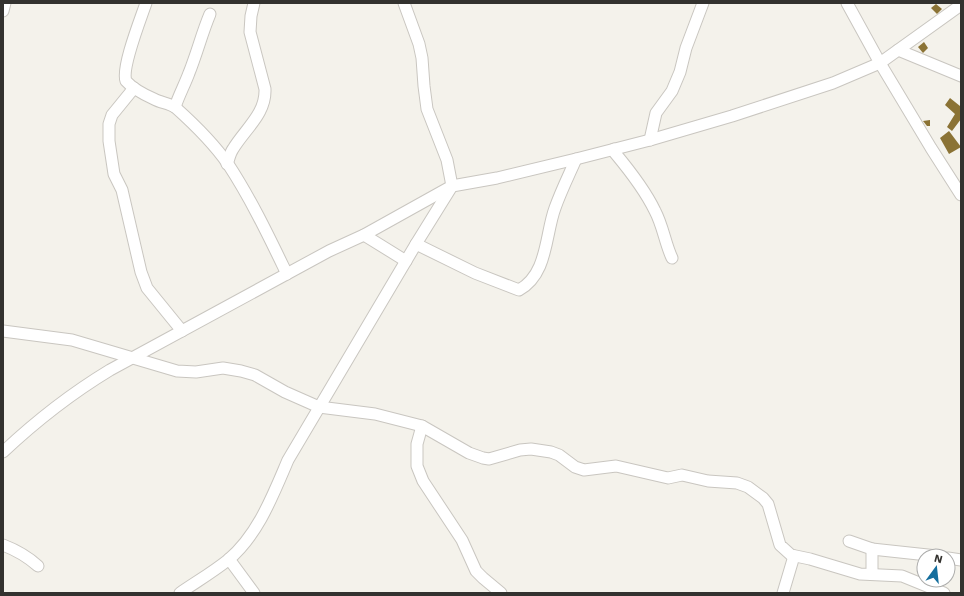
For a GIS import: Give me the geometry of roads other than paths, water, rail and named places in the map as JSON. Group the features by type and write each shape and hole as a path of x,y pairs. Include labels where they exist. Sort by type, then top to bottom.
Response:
{"street":[{"path":"3,11 5,3"},
{"path":"146,3 128,59 125,74 126,81 134,88 154,100 175,107 205,137 227,164 268,234 287,274"},
{"path":"227,164 232,150 258,116 263,107 265,98 250,32 254,3"},
{"path":"180,593 229,559 241,547 255,529 277,486 288,460 452,186 447,160 427,109 422,58 419,44 404,3"},
{"path":"650,140 656,112 672,91 680,72 686,48 703,3"},
{"path":"847,3 880,63 961,195"},
{"path":"3,452 26,431 88,383 329,251 364,235 452,186 497,178 576,160 650,140 732,116 833,82 880,63 961,5"},
{"path":"175,107 179,94 189,74 201,35 210,14"},
{"path":"898,50 961,76"},
{"path":"134,88 110,119 110,141 114,174 122,190 141,272 148,288 182,332"},
{"path":"614,149 615,153 633,174 656,212 672,258"},
{"path":"416,244 475,273 510,288 519,290 526,286 535,276 541,264 555,208 576,160"},
{"path":"364,235 406,261"},
{"path":"3,331 28,333 72,340 177,370 196,372 223,368 241,370 255,374 285,392 319,407 374,414 422,426 469,453 484,458 494,458 520,450 541,450 559,455 574,467 584,470 616,466 668,478 682,475 708,481 738,483 748,487 763,498 768,504 780,545 794,556 810,559 860,574 902,576 944,593"},
{"path":"422,426 417,444 417,466 423,481 462,540 476,571 501,593"},
{"path":"849,541 872,549 916,554"},
{"path":"3,545 28,557 38,566"},
{"path":"872,549 872,574"},
{"path":"783,593 794,556"},
{"path":"229,559 254,593"}]}
